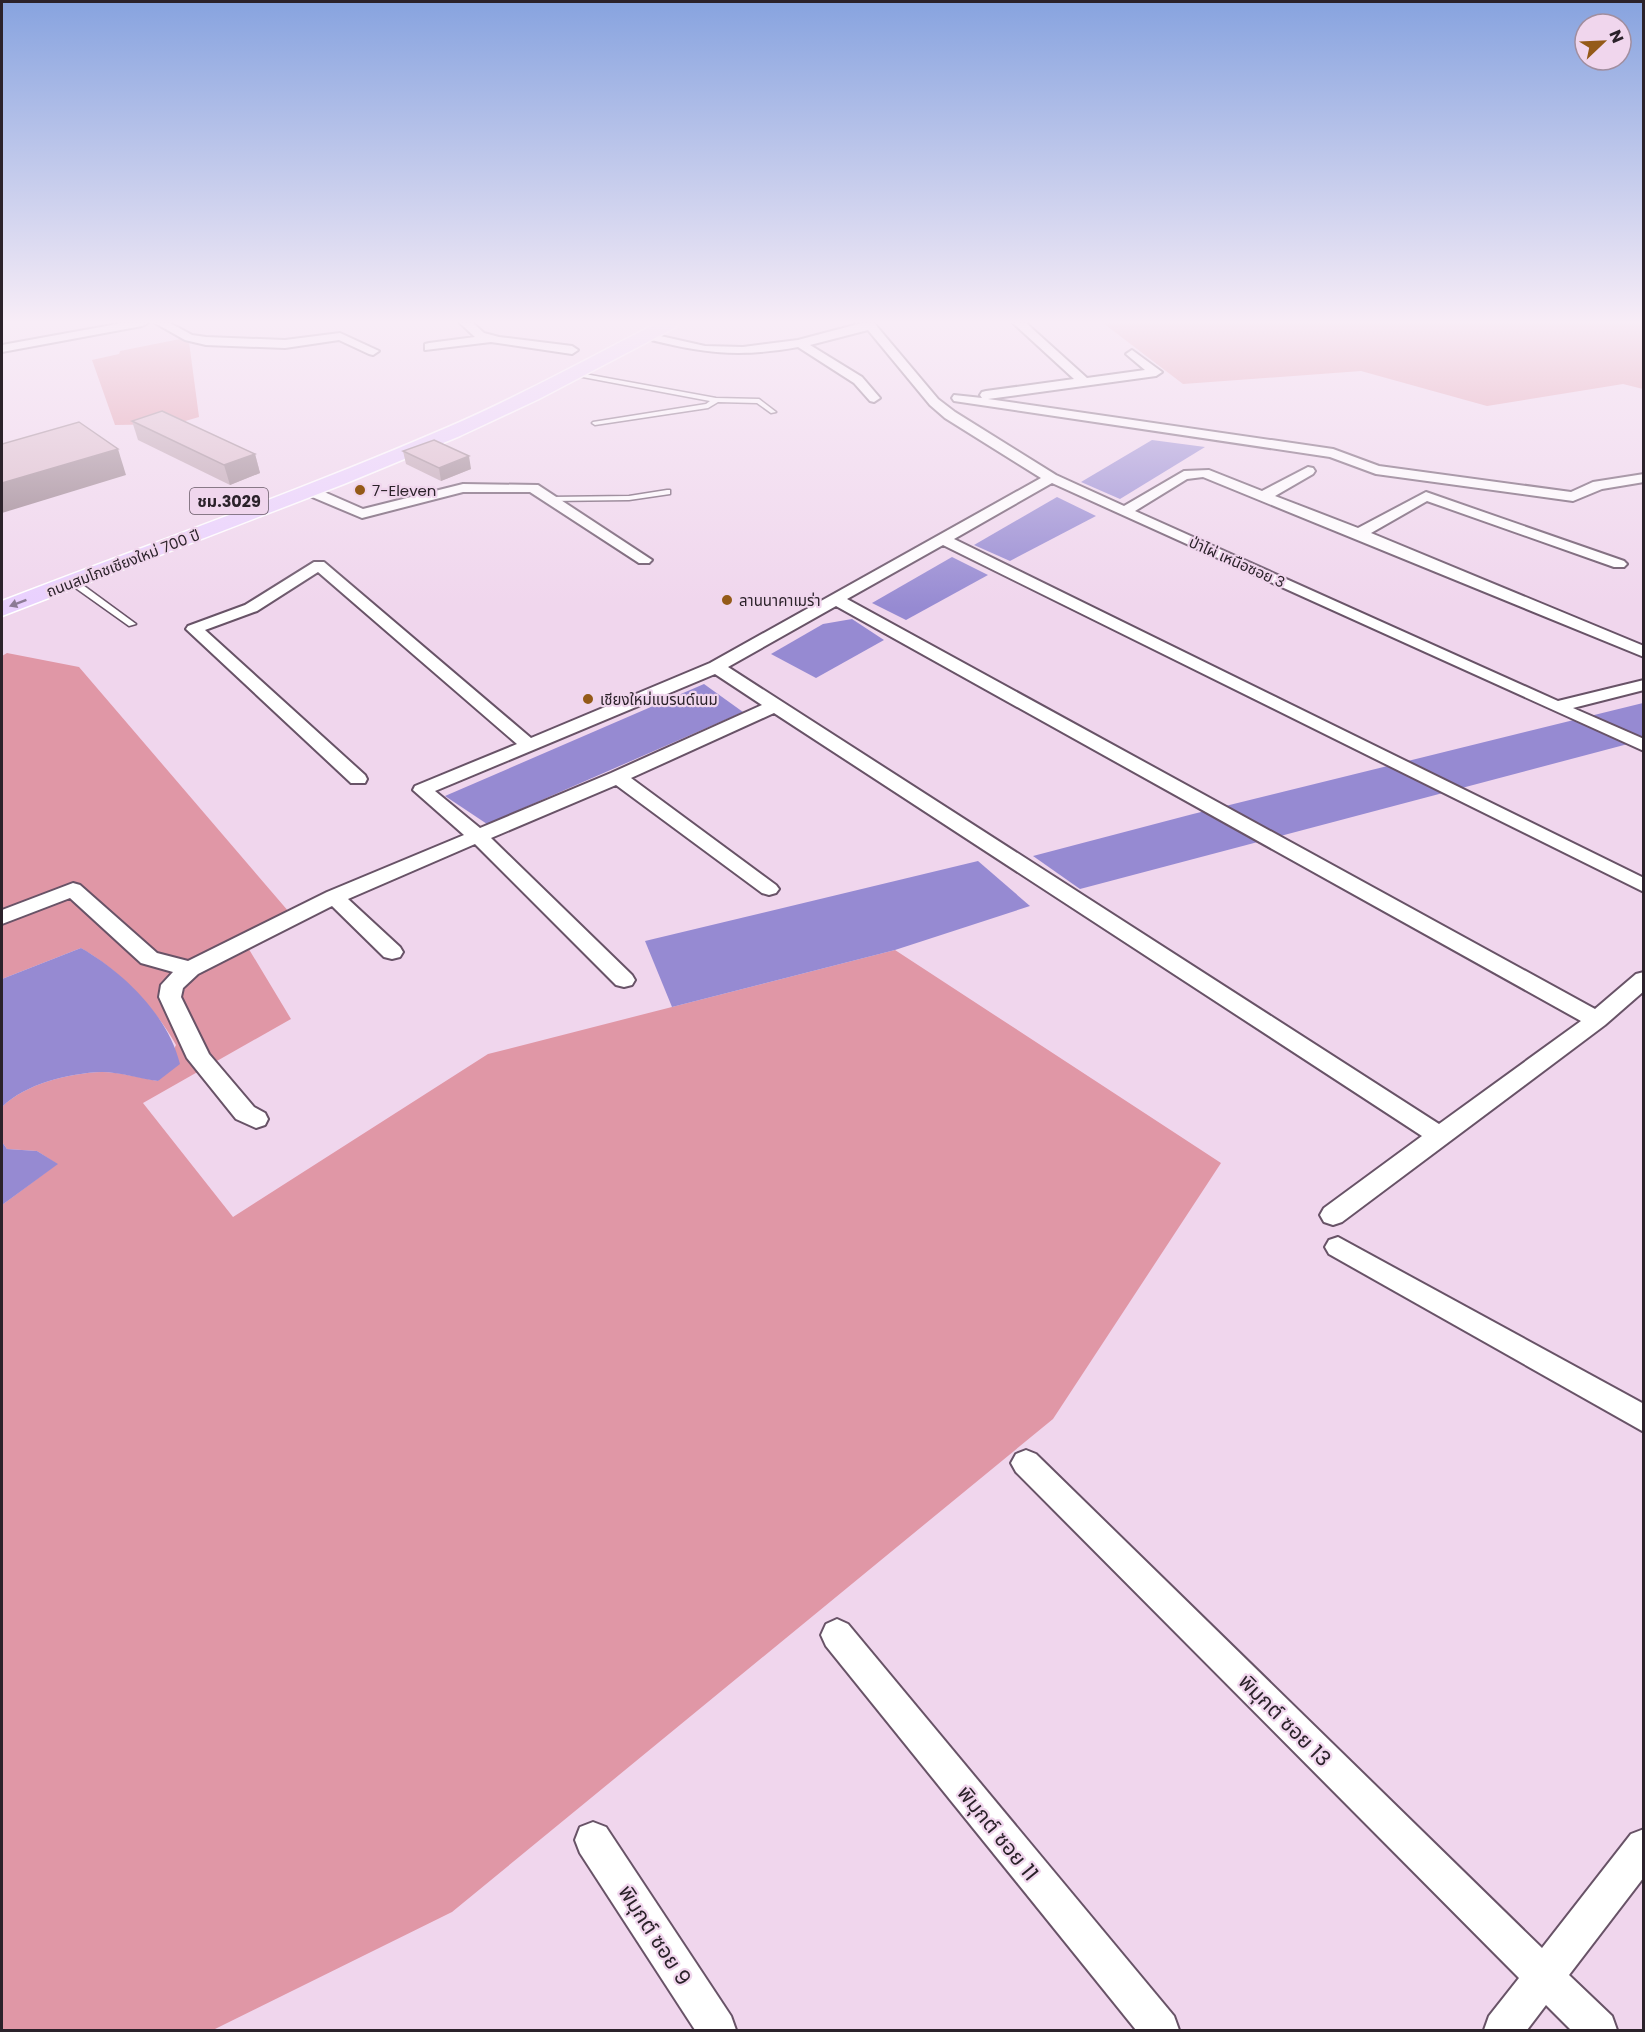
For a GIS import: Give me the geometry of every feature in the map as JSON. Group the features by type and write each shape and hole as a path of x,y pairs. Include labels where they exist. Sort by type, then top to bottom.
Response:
{"main road":[{"name":"ถนนสมโภชเชียงใหม่ 700 ปี","path":"2,609 310,491 483,418"},
{"name":"ถนนสมโภชเชียงใหม่ 700 ปี","path":"164,525 337,459"},
{"name":"ถนนสมโภชเชียงใหม่ 700 ปี","path":"29,576 120,542"}],"street":[{"name":"ป่าไผ่ เหนือซอย 3","path":"955,418 1051,478 1644,746"},
{"path":"1089,418 1333,453 1376,470 1573,497 1598,485 1644,478"},
{"path":"1264,496 1308,471"},
{"path":"1125,511 1184,475 1204,473 1359,534 1644,652"},
{"path":"624,980 478,836 422,790 716,667 1051,478"},
{"path":"310,491 362,514 473,487 533,488 644,560"},
{"path":"1359,534 1426,496 1619,564"},
{"path":"941,538 1644,886"},
{"path":"358,779 194,629 251,608 319,565 529,745"},
{"path":"835,599 1597,1020"},
{"path":"716,667 1440,1136"},
{"path":"1558,706 1644,685"},
{"path":"256,1119 245,1113 199,1058 170,997 172,985 190,969 334,897 618,777 774,706"},
{"path":"618,777 769,889"},
{"path":"2,917 73,889 149,958 190,969"},
{"path":"334,897 392,952"},
{"path":"1333,1215 1597,1020 1644,979"},
{"path":"1338,1247 1644,1419"},
{"name":"พิมุกต์ ซอย 13","path":"1026,1463 1598,2031"},
{"name":"พิมุกต์ ซอย 11","path":"837,1635 1160,2031"},
{"name":"พิมุกต์ ซอย 9","path":"593,1839 717,2031"},
{"path":"1503,2031 1644,1847"}],"lane":[{"path":"595,423 629,418"},
{"path":"550,499 629,498 667,492"},
{"path":"73,582 132,624"}],"shaded area":[{"path":"112,418 196,418 175,424 115,425"},
{"path":"1152,440 1205,447 1120,499 1081,482"},
{"path":"1057,497 1096,516 1010,561 974,545"},
{"path":"952,557 988,575 906,620 872,603"},
{"path":"852,619 884,640 816,678 771,654 823,624"},
{"path":"7,653 79,667 289,912 241,936 291,1019 143,1103 233,1217 488,1054 895,950 1221,1163 1053,1419 452,1912 213,2030 2,2030 2,1205 57,1164 37,1151 7,1149 2,1142 2,1107 35,1086 62,1077 109,1072 158,1081 176,1045 157,1016 134,990 109,967 81,948 2,979 2,656"},
{"path":"704,684 743,712 487,824 445,796"},
{"path":"1643,703 1643,740 1080,889 1033,856 1193,814"},
{"path":"978,861 1030,906 895,950 672,1007 645,941"},
{"path":"81,948 112,969 142,997 165,1029 180,1064 158,1081 102,1072 62,1077 23,1092 2,1107 2,979"},
{"path":"2,1142 7,1149 37,1151 58,1164 2,1205"}],"building":[{"path":"142,418 177,418 255,454 224,465 132,421"},
{"path":"79,422 118,449 2,483 2,444"},
{"path":"434,440 469,456 439,468 403,451"}],"place":[{"name":"7-Eleven","path":"360,490"},
{"name":"ลานนาคาเมร่า","path":"727,600"},
{"name":"เชียงใหม่แบรนด์เนม","path":"588,699"}]}
